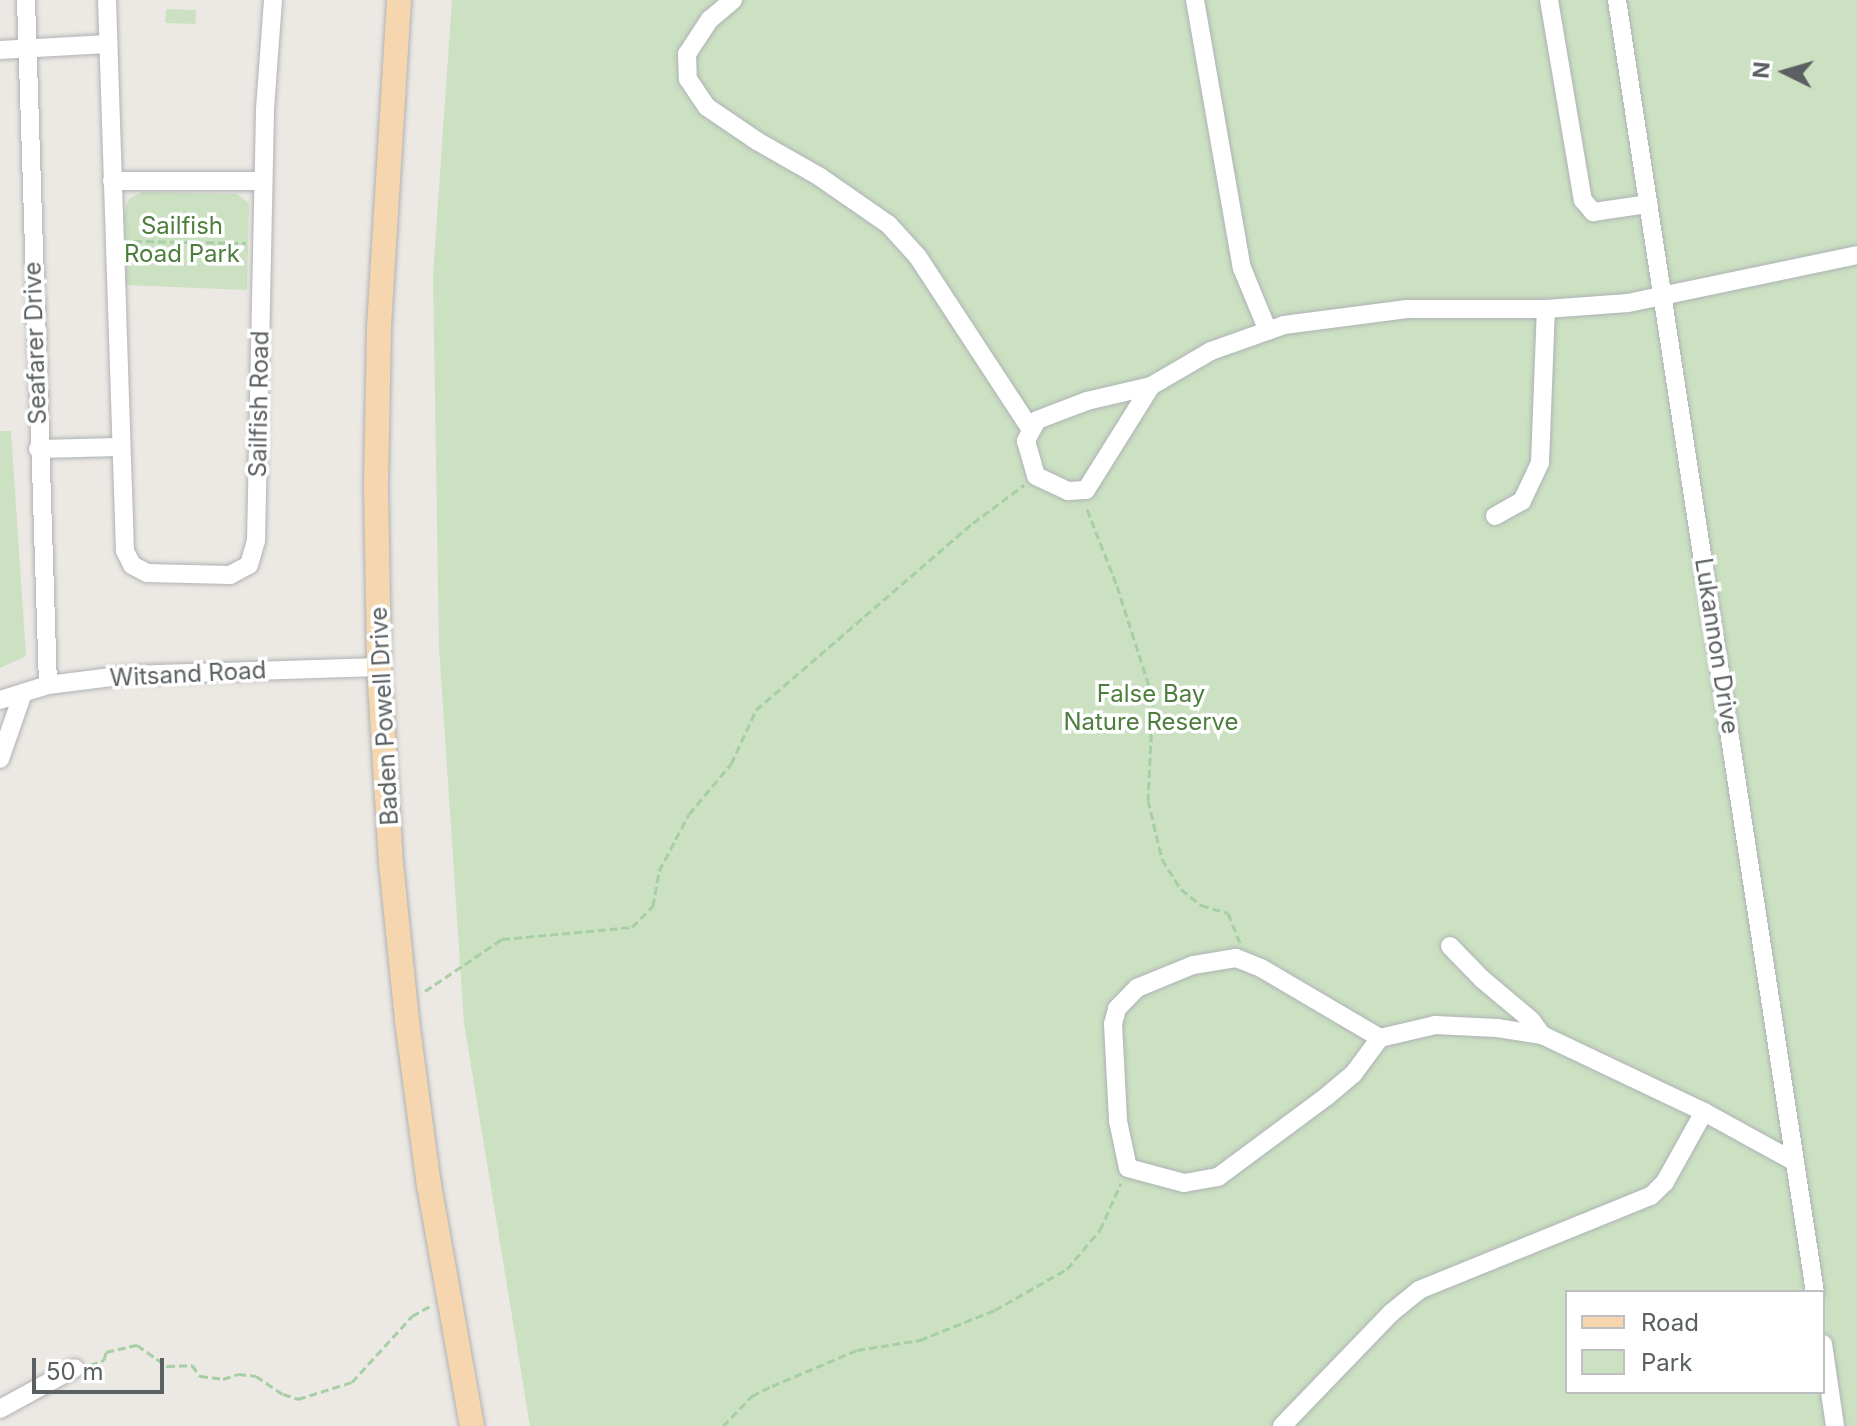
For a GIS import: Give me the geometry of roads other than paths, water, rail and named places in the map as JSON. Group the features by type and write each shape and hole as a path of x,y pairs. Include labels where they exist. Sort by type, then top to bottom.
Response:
{"main road":[{"name":"Baden Powell Drive","path":"399,0 379,328 376,488 379,667 391,863 406,1005 449,1302 472,1426"}],"street":[{"name":"Seafarer Drive","path":"26,0 38,449 48,685"},
{"name":"Sailfish Road","path":"107,0 123,544 132,565 155,575 230,575 249,565 256,541 263,181 273,0"},
{"path":"733,0 710,19 687,54 688,79 707,107 889,225 918,257 1030,428 1027,452 1036,476 1055,488 1086,490 1097,478 1151,386"},
{"path":"1195,0 1242,268 1268,331"},
{"path":"1549,0 1583,200 1593,212 1648,204"},
{"name":"Lukannon Drive","path":"1617,0 1815,1290"},
{"path":"0,50 108,44"},
{"path":"112,181 263,181"},
{"path":"1030,428 1045,416 1087,401 1151,386 1211,351 1268,331 1324,318 1407,309 1546,309 1628,303 1857,255"},
{"path":"1495,516 1522,501 1540,463 1546,309"},
{"path":"38,449 120,447"},
{"name":"Witsand Road","path":"0,700 48,685 158,673 379,667"},
{"path":"0,759 23,693"},
{"path":"1450,946 1482,979 1531,1020 1542,1035"},
{"path":"1380,1038 1248,961 1228,957 1193,965 1137,988 1117,1009 1113,1024 1115,1087 1128,1168 1184,1183 1218,1177 1354,1073 1380,1038 1435,1025 1497,1028 1542,1035 1704,1112 1795,1162"},
{"path":"1282,1426 1391,1313 1419,1290 1651,1196 1665,1182 1704,1112"},
{"path":"1825,1358 1835,1426"},
{"path":"0,1409 75,1368"}],"park label":[{"name":"Sailfish Road Park","path":"182,240"},
{"name":"False Bay Nature Reserve","path":"1151,708"}]}
